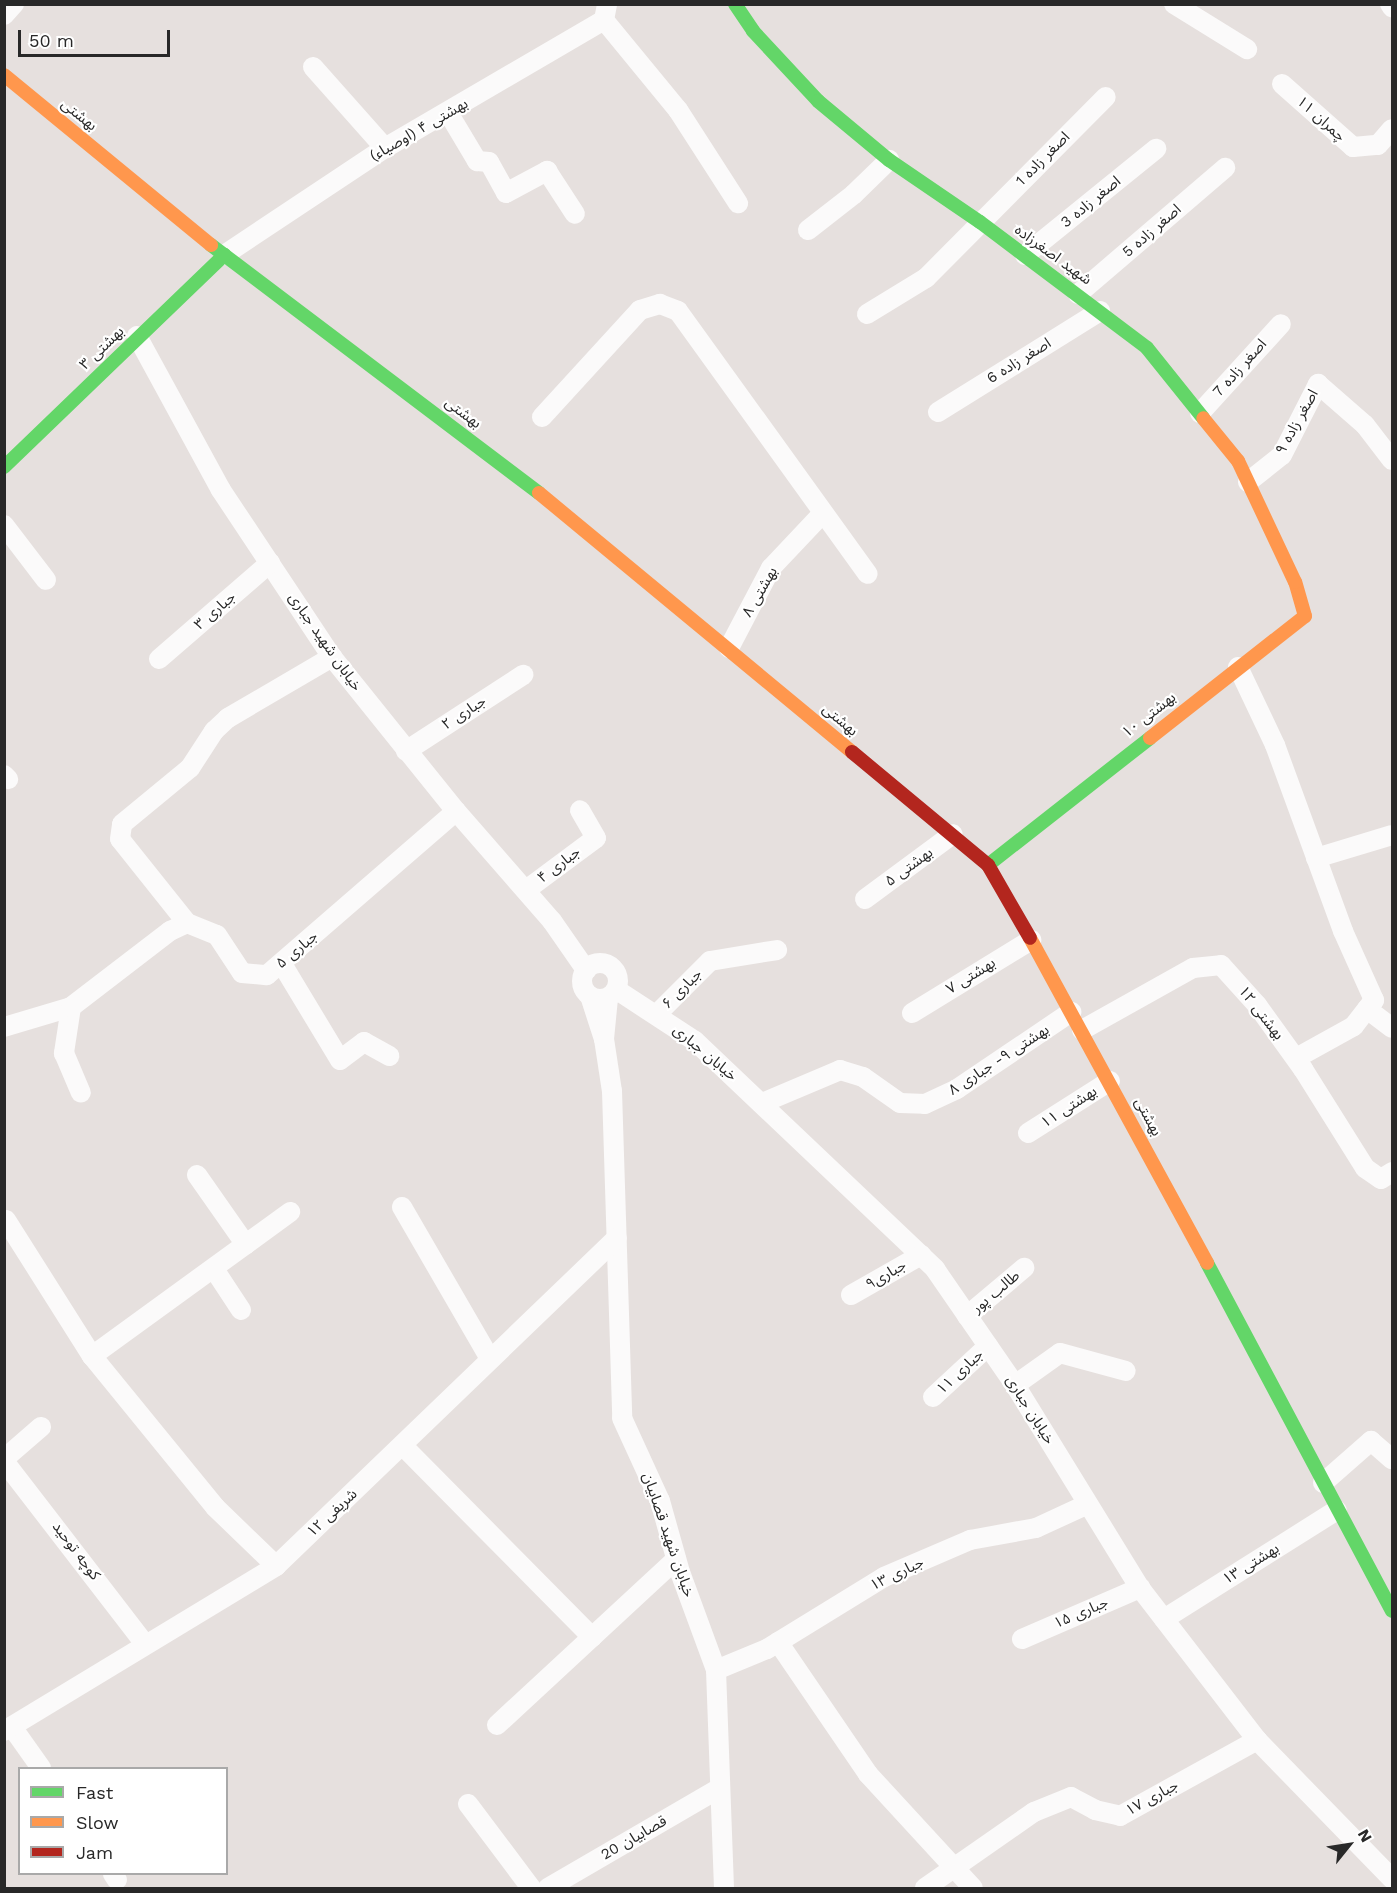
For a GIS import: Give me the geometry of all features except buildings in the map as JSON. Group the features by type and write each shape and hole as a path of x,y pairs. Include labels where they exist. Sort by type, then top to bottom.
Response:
{"main road":[{"name":"شهید اصغرزاده","path":"735,4 753,31 818,101 889,160 980,222 1147,348 1238,461 1295,582"},
{"name":"بهشتی","path":"4,75 224,255 509,468 954,834 988,865 1110,1081 1392,1611"},
{"name":"بهشتی ۳","path":"4,467 12,447 224,255"},
{"name":"بهشتی ۱۰","path":"988,865 1305,616 1295,582"}],"street":[{"path":"4,15 14,4"},
{"path":"1174,4 1247,50"},
{"path":"605,12 678,110 738,203"},
{"name":"بهشتی ۴ (اوصیاء)","path":"224,255 385,148 449,114 605,12"},
{"path":"314,67 385,148"},
{"name":"چمران ۱۱","path":"1282,84 1353,147 1378,145 1392,129"},
{"name":"اصغر زاده 1","path":"867,314 926,278 1106,97"},
{"path":"449,114 477,161 489,162 506,194 547,171 575,214"},
{"name":"اصغر زاده 3","path":"1025,255 1156,148"},
{"path":"808,230 854,194 889,160"},
{"name":"اصغر زاده 5","path":"1078,294 1225,168"},
{"path":"542,417 640,310 660,304 678,311 822,514 868,574"},
{"name":"اصغر زاده 6","path":"938,412 1100,311"},
{"name":"اصغر زاده 7","path":"1200,413 1281,324"},
{"name":"خیابان شهید جباری","path":"137,336 222,490 332,657 406,751 552,921 594,967 615,970 605,995"},
{"name":"اصغر زاده ۹","path":"1248,482 1282,455 1318,384 1365,425 1392,460"},
{"name":"بهشتی ۸","path":"729,648 771,568 822,514"},
{"path":"4,525 46,580"},
{"name":"جباری ۳","path":"159,658 270,563"},
{"path":"4,1028 71,1007 170,931 187,923 120,839 122,824 190,768 214,731 228,718 332,657"},
{"path":"1238,667 1275,745 1316,858 1374,1000 1354,1026 1296,1058"},
{"name":"جباری ۲","path":"406,751 523,675"},
{"name":"جباری ۴","path":"526,890 596,838 580,810"},
{"name":"جباری ۵","path":"187,923 217,935 242,973 267,975 456,811"},
{"name":"بهشتی ۵","path":"865,899 954,834"},
{"path":"1316,858 1392,835"},
{"name":"بهشتی ۷","path":"912,1013 1030,940"},
{"name":"جباری ۶","path":"657,1014 710,961 777,950"},
{"path":"282,964 340,1060 364,1042 389,1056"},
{"name":"بهشتی ۱۲","path":"1082,1030 1192,968 1221,965 1257,1005 1296,1058 1365,1168 1381,1179 1392,1172"},
{"path":"594,967 583,989 605,995"},
{"name":"خیابان جباری","path":"605,995 657,1014 695,1041 921,1255 1015,1384 1140,1588 1257,1740 1392,1880"},
{"name":"خیابان شهید قصابیان","path":"605,995 604,1039 612,1091 622,1418 660,1501 676,1559 716,1670 724,1888"},
{"path":"71,1007 64,1053 81,1093"},
{"path":"1367,1009 1392,1028"},
{"name":"بهشتی ۹- جباری ۸","path":"762,1103 840,1070 863,1077 900,1103 925,1104 957,1089 1071,1012"},
{"name":"بهشتی ۱۱","path":"1028,1133 1110,1081"},
{"path":"197,1175 246,1245"},
{"path":"402,1207 490,1359"},
{"path":"92,1356 290,1212"},
{"path":"6,1220 92,1356 215,1507 276,1566"},
{"name":"شریفی ۱۲","path":"8,1729 144,1643 276,1566 617,1238"},
{"name":"جباری۹","path":"851,1295 921,1255"},
{"name":"طالب پور","path":"967,1316 1024,1268"},
{"path":"214,1269 241,1310"},
{"name":"جباری ۱۱","path":"933,1397 988,1346"},
{"path":"1015,1384 1060,1353 1126,1371"},
{"path":"4,1460 41,1427"},
{"path":"1323,1483 1371,1441 1392,1459"},
{"path":"403,1446 592,1637"},
{"name":"کوچه توحید","path":"4,1460 144,1643"},
{"name":"جباری ۱۳","path":"716,1670 778,1642 884,1577 970,1540 1036,1528 1088,1504"},
{"name":"بهشتی ۱۳","path":"1164,1619 1337,1510"},
{"path":"497,1725 676,1559"},
{"name":"جباری ۱۵","path":"1022,1639 1140,1588"},
{"path":"778,1642 868,1774 953,1869 973,1888"},
{"path":"8,1729 39,1767"},
{"name":"جباری ۱۷","path":"925,1888 1034,1812 1071,1797 1095,1810 1120,1816 1257,1740"},
{"name":"قصابیان 20","path":"549,1888 720,1788"},
{"path":"468,1804 531,1888"}],"traffic: fast":[{"path":"735,4 753,31 818,101 889,160 980,222 1147,348 1203,418"},
{"path":"211,245 539,493"},
{"path":"4,467 224,255"},
{"path":"988,865 1150,738"},
{"path":"1207,1263 1392,1611"}],"traffic: slow":[{"path":"4,75 211,245"},
{"path":"1150,738 1305,616 1295,582 1238,461 1203,418"},
{"path":"539,493 852,752"},
{"path":"1030,938 1207,1263"}],"traffic: jam":[{"path":"852,752 988,865 1030,938"}]}
